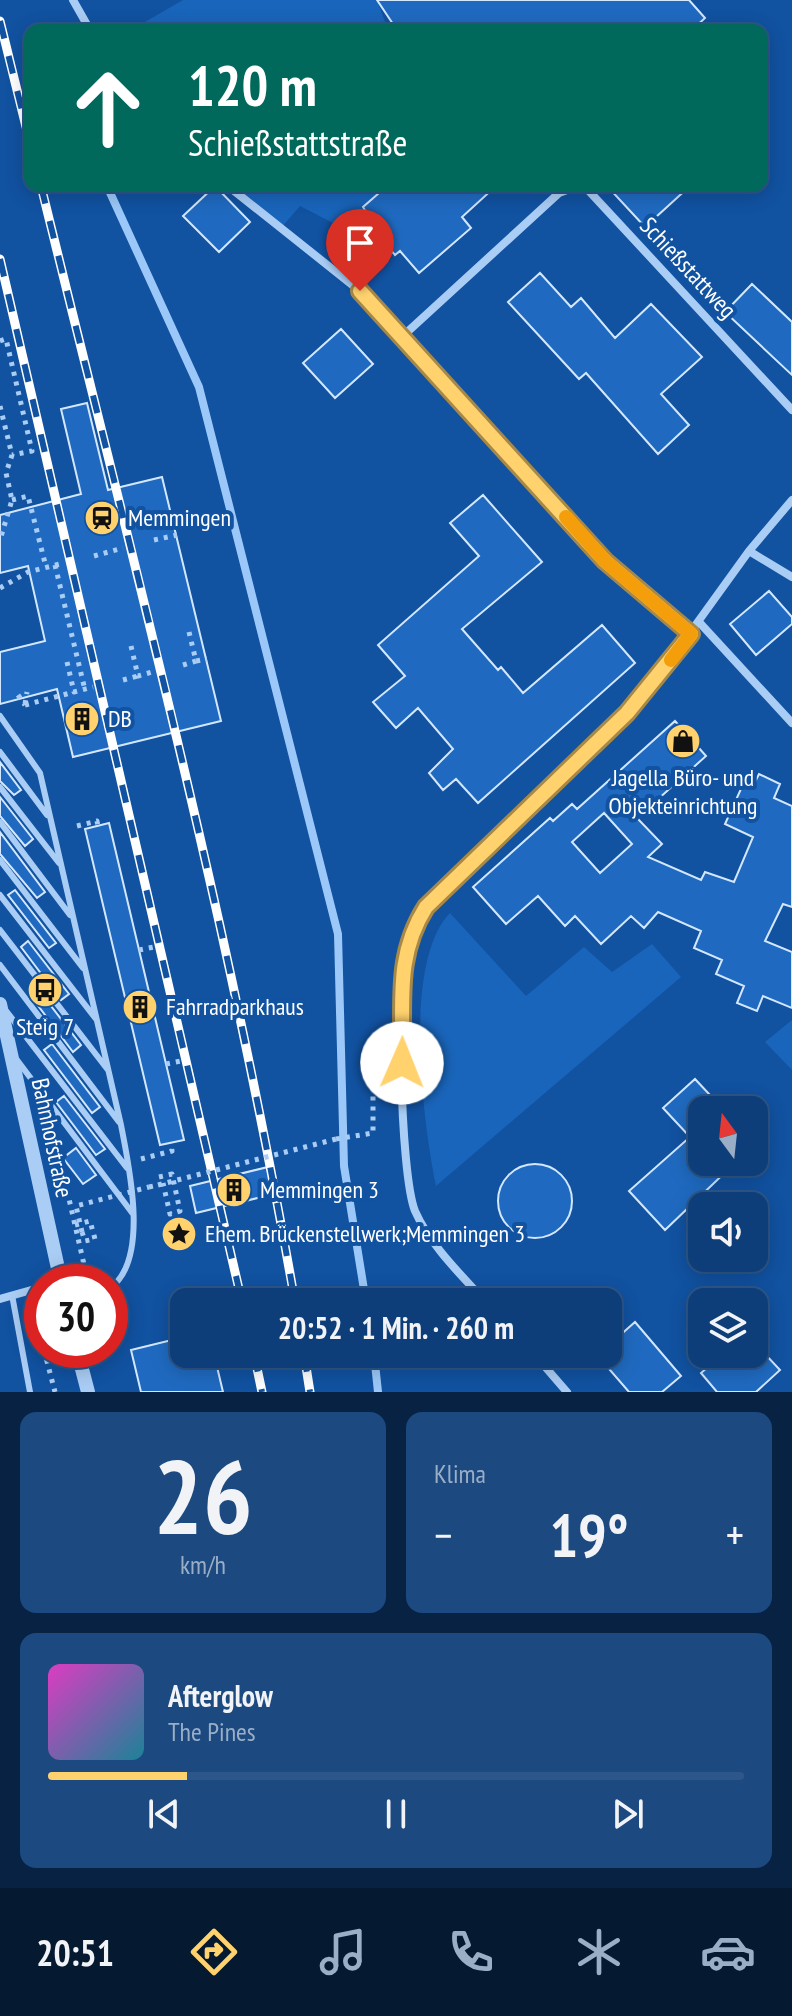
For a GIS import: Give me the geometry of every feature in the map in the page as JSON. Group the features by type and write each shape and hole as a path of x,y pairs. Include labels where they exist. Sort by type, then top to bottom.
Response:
{"street":[{"path":"73,0 87,24"},
{"path":"236,192 349,281 404,335 605,561 691,634"},
{"name":"Schießstattweg","path":"404,335 532,215 562,192"},
{"name":"Schießstattweg","path":"590,192 792,410"},
{"path":"474,1288 440,1249 416,1213 410,1195 402,1086 403,955 411,931 426,907 653,684 749,551 792,500"},
{"path":"749,551 792,577"},
{"path":"699,622 792,723"},
{"name":"Bahnhofstraße","path":"0,1004 57,1264"},
{"path":"0,1299 24,1292"},
{"path":"82,1368 88,1392"},
{"path":"546,1368 567,1392"}],"lane":[{"path":"0,716 38,769 99,1022 130,1172 133,1214 128,1264"},
{"path":"0,752 49,817"},
{"path":"0,787 62,867"},
{"path":"0,822 73,919"},
{"path":"0,860 86,971"},
{"path":"0,895 99,1022"},
{"path":"0,930 110,1074"},
{"path":"0,965 121,1125"},
{"path":"0,1004 130,1172"},
{"path":"11,1052 133,1214"},
{"path":"12,1295 30,1392"}],"path":[{"path":"0,341 6,339 22,394 32,451 12,455"},
{"path":"0,406 12,455 6,473 12,500 3,539 0,540"},
{"path":"12,500 28,496 46,575"},
{"path":"154,540 177,535"},
{"path":"166,538 168,545"},
{"path":"94,556 123,548"},
{"path":"108,552 110,560"},
{"path":"0,588 28,572 64,563"},
{"path":"55,565 85,690"},
{"path":"189,632 196,661"},
{"path":"131,646 138,676"},
{"path":"183,665 207,659"},
{"path":"67,662 74,692"},
{"path":"123,680 152,672"},
{"path":"25,705 93,687"},
{"path":"25,705 27,692"},
{"path":"18,695 25,705"},
{"path":"77,826 97,821 98,826"},
{"path":"139,950 154,947"},
{"path":"166,1064 181,1061"},
{"path":"160,1182 373,1133 373,1086"},
{"path":"128,1162 172,1151 171,1143"},
{"path":"90,1221 95,1239 85,1241 76,1206 149,1187 172,1174 180,1211 170,1214 160,1182"},
{"path":"49,1368 55,1392"}],"shaded area":[{"path":"183,0 377,0 386,24 141,24"},
{"path":"236,192 380,192 363,207 366,212 361,216 377,235 368,241 300,206 281,228"},
{"path":"450,913 526,996 584,947 612,972 652,944 681,977 436,1186 422,1084 421,1004 426,967 435,936"},
{"path":"792,1020 792,1070 765,1042"}],"building":[{"path":"377,0 689,0 705,18 698,24 393,24"},
{"path":"209,192 221,192 250,222 219,252 183,216"},
{"path":"380,192 489,192 462,217 471,228 419,273 400,251 395,255 361,216 366,212 363,207"},
{"path":"613,192 683,192 645,227"},
{"path":"540,273 571,307 581,298 615,338 651,304 702,357 661,394 689,425 658,454 586,373 579,379 508,302"},
{"path":"752,284 792,322 792,375 725,312"},
{"path":"341,329 373,364 335,398 303,363"},
{"path":"87,403 108,490 162,477 221,721 73,757 57,689 0,704 0,652 45,641 28,566 0,573 0,515 81,494 61,409"},
{"path":"483,495 542,562 462,629 498,670 501,667 523,693 602,625 635,663 478,803 456,779 443,790 429,773 453,749 418,708 396,728 373,702 405,676 378,645 479,556 450,523"},
{"path":"769,591 792,617 792,624 756,655 730,624"},
{"path":"675,721 706,756 637,818 662,844 648,857 701,880 705,872 734,882 753,837 725,824 745,780 754,784 759,774 780,784 774,798 792,806 792,907 783,904 765,941 792,952 792,1008 763,996 757,1011 737,1003 744,986 716,974 722,960 694,948 701,931 658,912 644,928 631,916 601,944 575,916 565,926 538,896 506,924 473,887 550,818 553,821 572,804 577,809","holes":["604,813 632,844 600,873 572,842"]},
{"path":"0,762 21,790 14,795 0,781"},
{"path":"0,797 33,839 25,846 0,816"},
{"name":"Fahrradparkhaus","path":"109,823 184,1140 160,1145 85,829"},
{"path":"0,832 45,892 37,898 0,854"},
{"path":"15,890 56,943 49,948 8,895"},
{"path":"28,941 69,994 61,1000 21,947"},
{"path":"41,993 81,1045 73,1052 33,999"},
{"path":"52,1044 100,1107 92,1113 44,1050"},
{"path":"695,1079 711,1096 688,1096 688,1135 663,1108"},
{"path":"64,1096 105,1149 96,1155 56,1102"},
{"path":"688,1139 688,1176 721,1176 705,1192 688,1192 688,1208 665,1230 629,1191"},
{"path":"76,1148 96,1175 83,1184 63,1158"},
{"path":"528,1164 542,1164 556,1170 566,1180 572,1201 566,1222 556,1232 542,1238 528,1238 514,1232 504,1222 498,1208 498,1194 504,1180 514,1170"},
{"name":"Memmingen 3","path":"272,1166 278,1193 196,1213 190,1186"},
{"path":"635,1322 681,1376 662,1392 629,1392 608,1368 622,1368 622,1334"},
{"path":"170,1340 170,1368 217,1368 223,1392 141,1392 131,1350"},
{"path":"768,1357 780,1370 756,1392 717,1392 701,1373 707,1368 768,1368"}],"waterway":[{"path":"110,192 199,387 338,934 344,1166 364,1288"},
{"path":"375,1368 378,1392"}],"railway":[{"path":"0,21 24,119"},
{"path":"42,192 210,882 241,1021 292,1288"},
{"path":"0,259 239,1288"},
{"path":"257,1368 262,1392"},
{"path":"306,1368 310,1392"}],"slow traffic":[{"path":"566,517 605,561 691,634 671,660"}],"place":[{"name":"Memmingen","path":"102,518"},
{"name":"DB","path":"82,719"},
{"name":"Jagella Büro- und Objekteinrichtung","path":"683,741"},
{"name":"Steig 7","path":"45,990"},
{"name":"Fahrradparkhaus","path":"140,1007"},
{"name":"Memmingen 3","path":"234,1190"},
{"name":"Ehem. Brückenstellwerk;Memmingen 3","path":"179,1234"}],"route":[{"path":"360,291 404,335 605,561 691,634 627,713 426,907 411,931 403,955 402,1063"}]}
